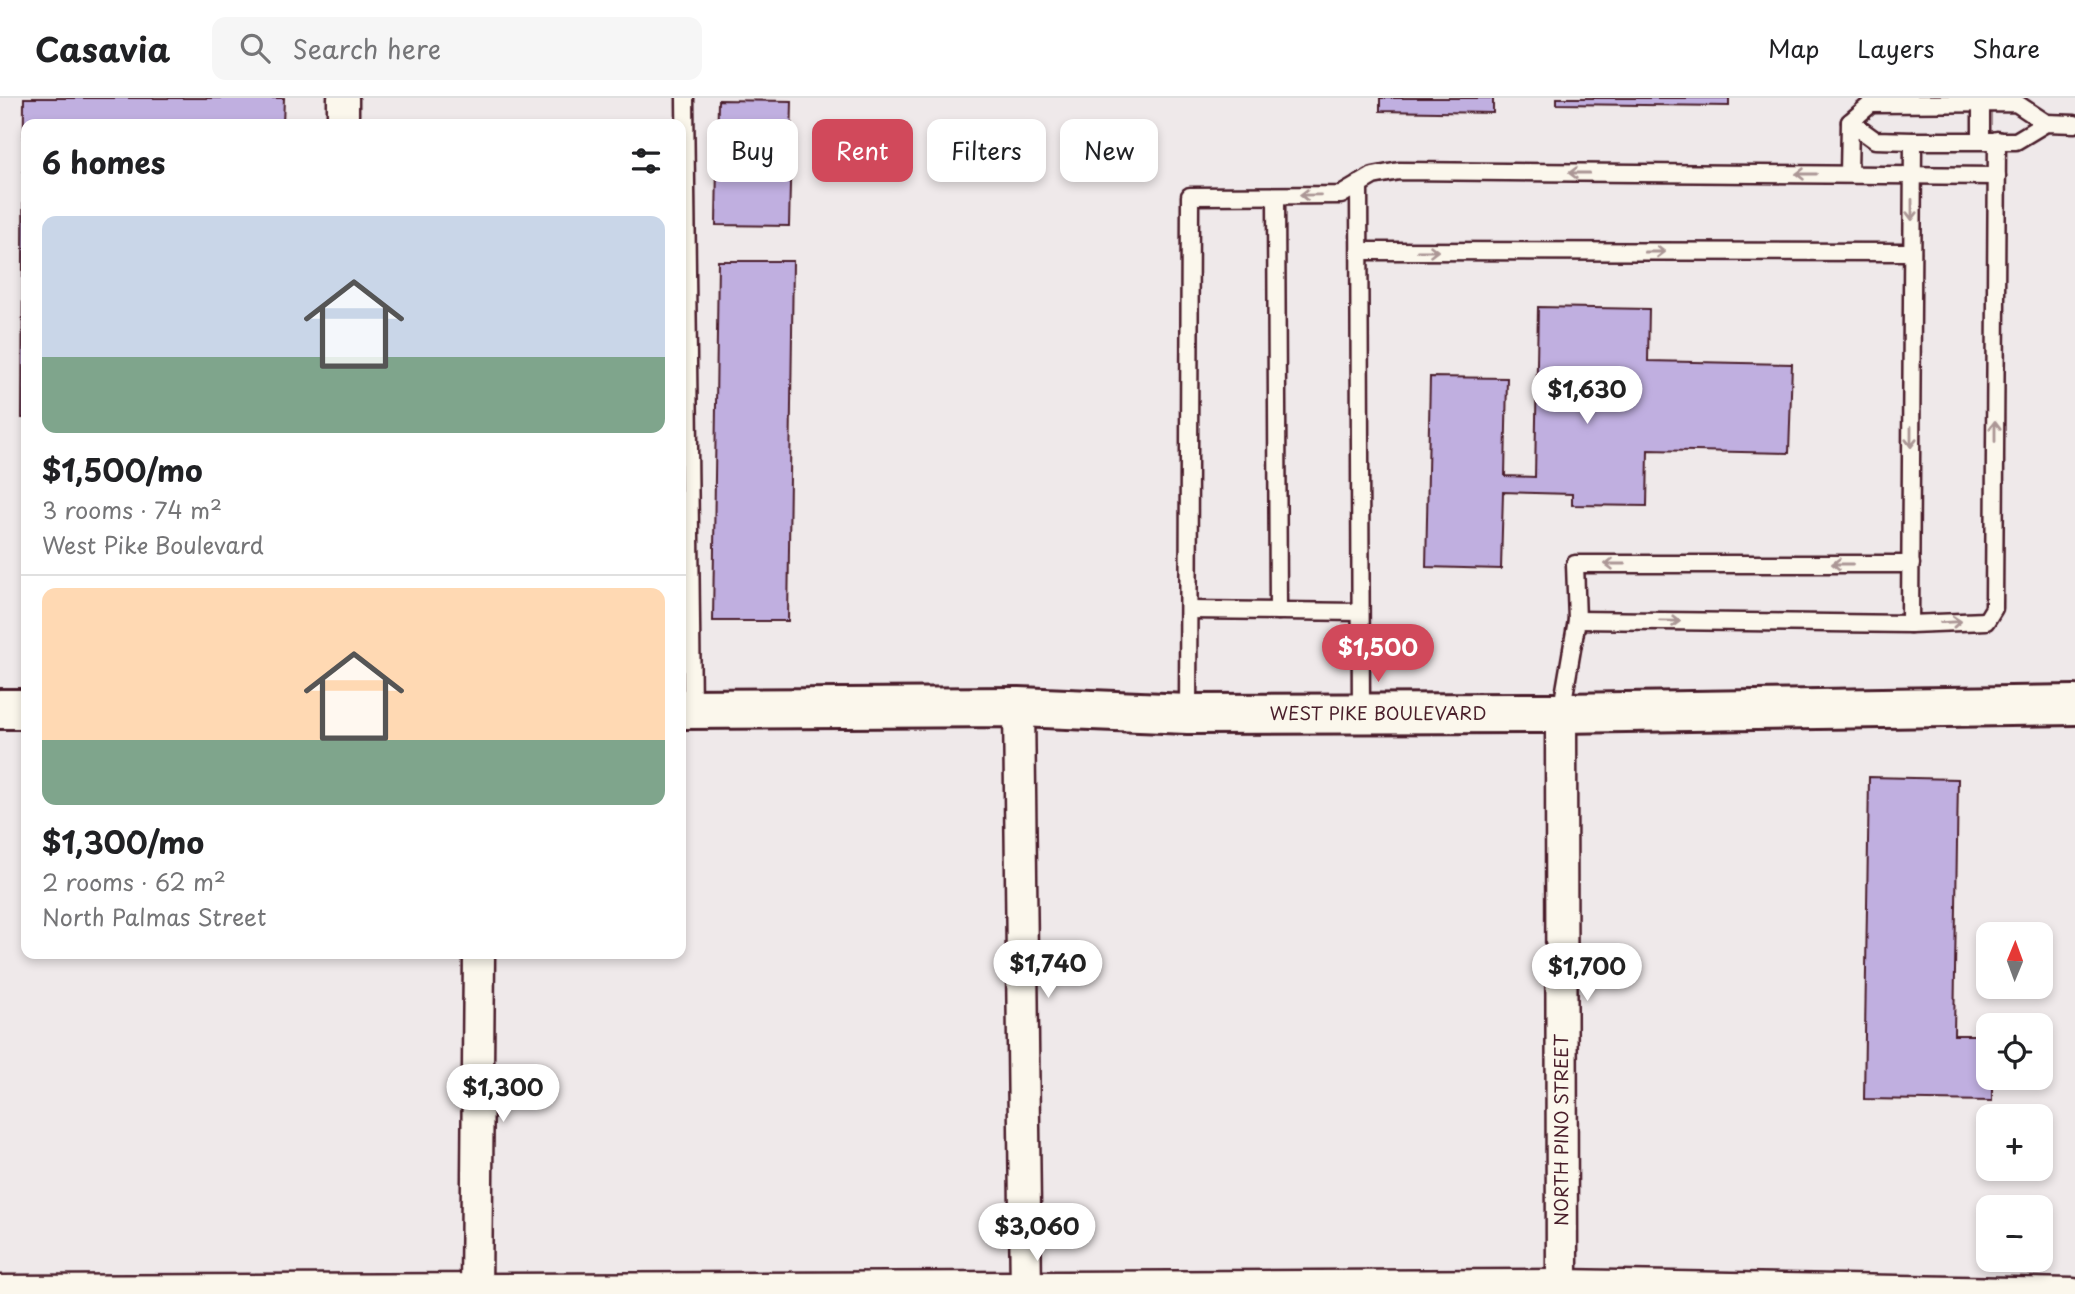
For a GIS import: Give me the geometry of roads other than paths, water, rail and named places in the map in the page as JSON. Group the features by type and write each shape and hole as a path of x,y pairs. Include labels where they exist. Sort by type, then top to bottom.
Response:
{"street":[{"path":"343,119 344,98"},
{"name":"WEST PIKE BOULEVARD","path":"686,709 1018,707 1188,714 1361,714 2075,705"},
{"path":"1018,707 1026,1291"},
{"path":"0,709 21,709"},
{"name":"NORTH PINO STREET","path":"1561,713 1562,1289"},
{"path":"476,1292 479,959"},
{"path":"0,1291 1562,1289 2074,1294"}],"lane":[{"path":"685,98 685,119"},
{"path":"1849,174 1850,122 1871,104 2016,103 2046,123 2075,124"},
{"path":"1981,104 1981,140"},
{"path":"1850,122 1875,140 1913,141 2016,141 2046,123"},
{"path":"1577,620 1910,624 1986,621 1994,608 1997,140"},
{"path":"1910,624 1913,141"},
{"path":"1188,714 1190,196 1341,195 1373,176 1399,171 1997,176"},
{"path":"1359,184 1361,714"},
{"path":"1276,195 1278,611"},
{"path":"1360,251 1912,252"},
{"path":"1561,713 1577,620 1575,564 1911,564"},
{"path":"1189,610 1360,612"},
{"path":"686,617 686,709"}]}
